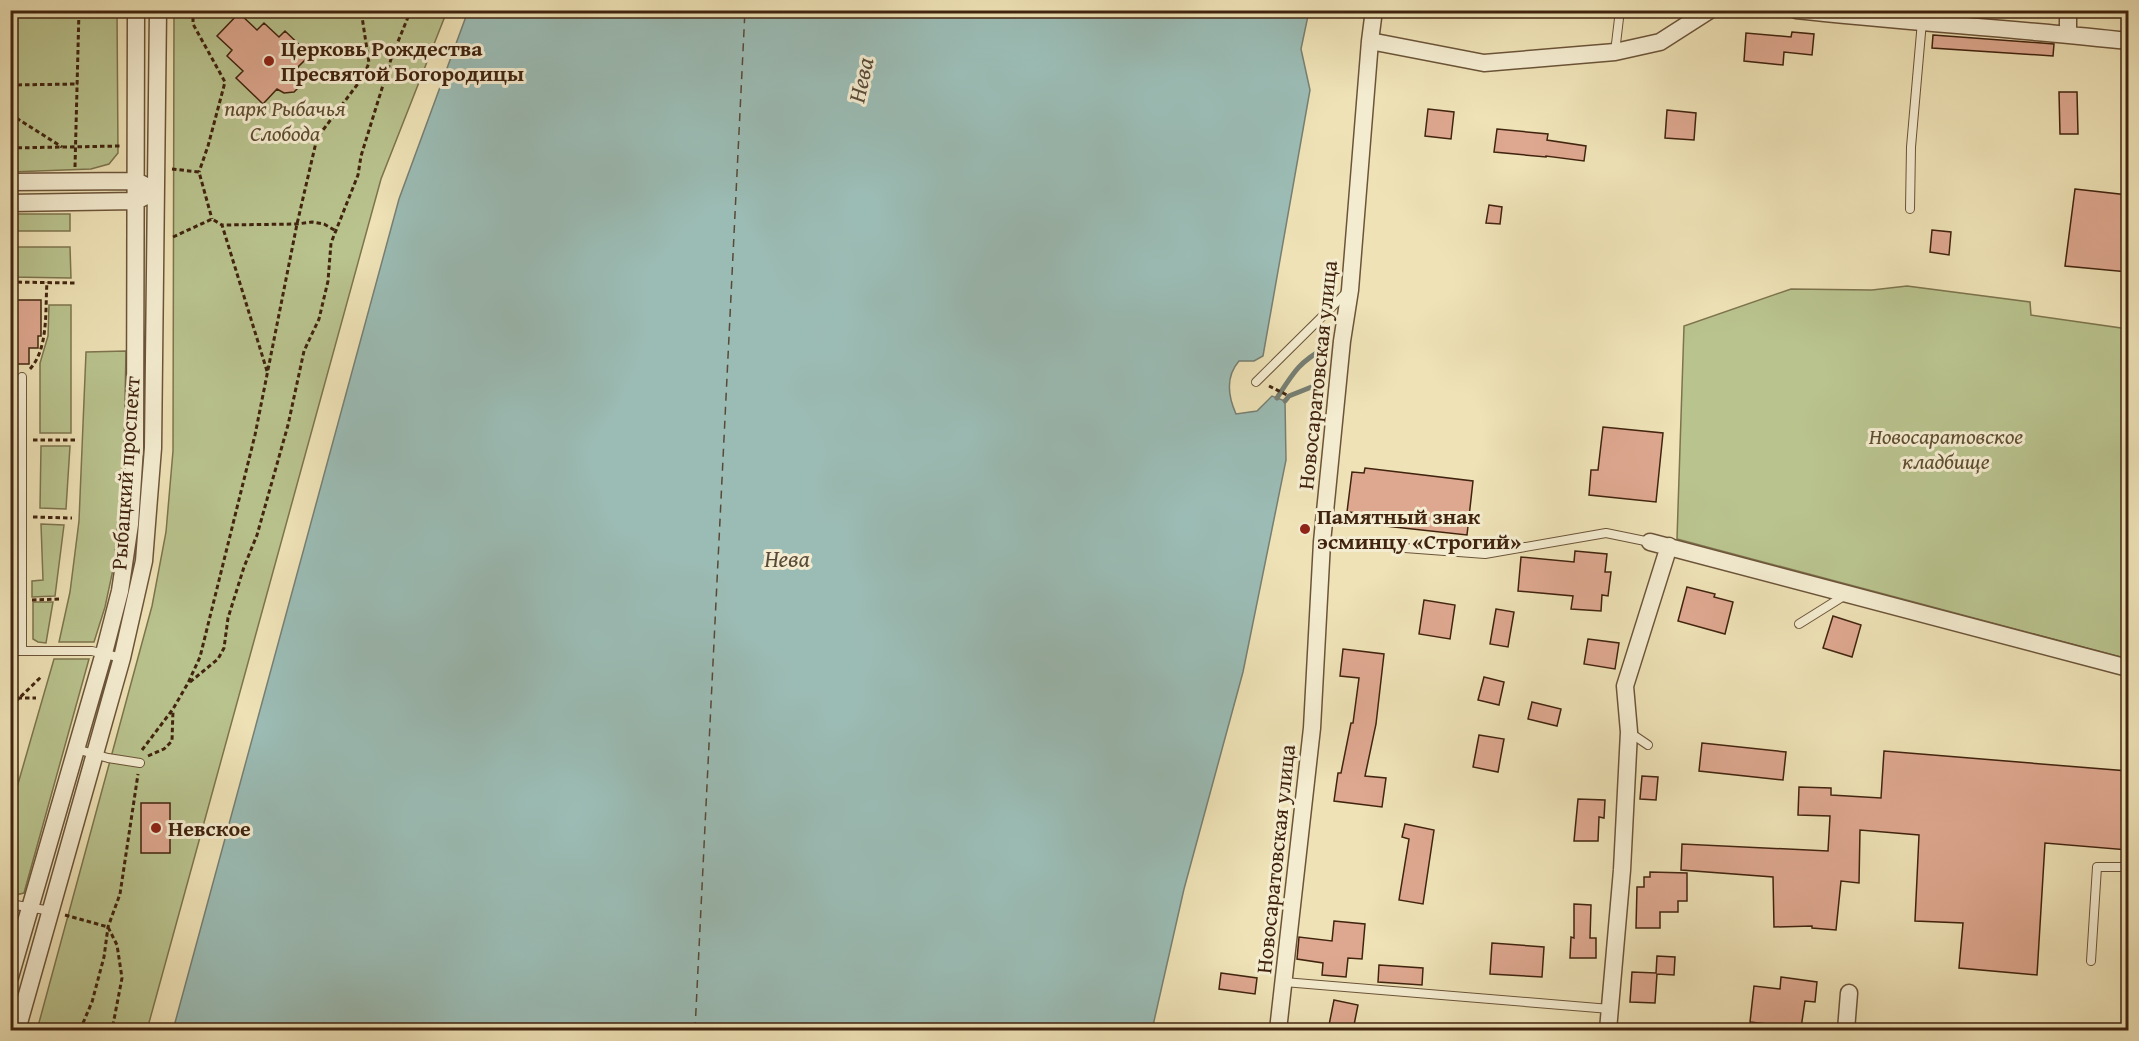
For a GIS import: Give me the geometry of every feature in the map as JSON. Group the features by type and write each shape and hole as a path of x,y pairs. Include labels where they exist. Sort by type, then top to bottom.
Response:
{"street":[{"name":"Рыбацкий проспект","path":"10,977 120,591 132,502 135,447 136,10"},
{"name":"Рыбацкий проспект","path":"17,1030 57,913 94,754 122,658 137,596 148,526 153,448 158,10"},
{"name":"Новосаратовская улица","path":"1278,1030 1312,728 1322,542 1342,341 1350,290 1374,10"},
{"path":"1370,41 1484,63 1615,52 1660,42 1710,10"},
{"path":"1796,10 1922,17 2128,41"},
{"path":"2068,10 2068,34"},
{"path":"10,182 136,181 157,191"},
{"path":"10,203 136,201 157,191"},
{"path":"1650,542 2128,668"},
{"path":"1608,1030 1622,870 1629,732 1625,686 1669,546"},
{"path":"1846,1030 1849,993"}],"lane":[{"path":"1615,52 1620,10"},
{"path":"1910,209 1911,147 1922,17"},
{"path":"1256,382 1350,290"},
{"path":"22,377 22,651"},
{"path":"1338,543 1485,554 1606,533 1650,542"},
{"path":"1799,624 1847,594"},
{"path":"10,651 92,651 122,658"},
{"path":"1629,732 1648,745"},
{"path":"76,749 140,763"},
{"path":"2091,961 2097,867 2128,867"},
{"path":"10,904 57,913"},
{"path":"1284,982 1610,1009"}],"path":[{"path":"193,10 193,24 225,82 199,172 212,219 222,225 312,222 324,224 336,231"},
{"path":"143,747 173,709 200,657 268,373 297,224 317,138 363,78 369,63 361,10"},
{"path":"188,683 218,659 224,648 228,618 257,535 288,425 304,351 321,312 328,281 329,252 358,175 361,156 392,56 411,10"},
{"path":"10,15 79,12 75,168"},
{"path":"10,85 78,84"},
{"path":"10,114 63,147"},
{"path":"10,148 123,146"},
{"path":"170,168 199,172"},
{"path":"170,238 212,219"},
{"path":"222,225 268,373"},
{"path":"10,282 76,283"},
{"path":"22,377 36,362 44,335 47,282"},
{"path":"1273,387 1289,396"},
{"path":"22,440 77,440"},
{"path":"22,516 72,518"},
{"path":"22,600 61,599"},
{"path":"10,707 42,676"},
{"path":"10,698 36,698"},
{"path":"80,1030 92,1002 104,957 108,927 120,894 141,758 164,749 172,741 173,709"},
{"path":"57,913 108,927 117,945 122,978 112,1030"}],"green space":[{"path":"10,11 117,11 118,153 109,164 91,169 11,172"},
{"name":"парк Рыбачья Слобода","path":"174,11 447,11 381,179 147,1030 37,1030 152,606 166,532 173,451"},
{"path":"11,214 70,214 70,231 11,231"},
{"path":"11,247 70,247 71,278 11,277"},
{"name":"Новосаратовское кладбище","path":"1907,286 2030,302 2031,315 2128,329 2128,659 1677,539 1684,326 1791,289 1872,290"},
{"path":"49,305 71,305 71,433 40,433 40,363 48,336"},
{"path":"126,351 124,447 114,565 105,607 94,642 59,642 70,592 79,521 86,352"},
{"path":"41,446 70,446 66,509 40,508"},
{"path":"41,524 64,525 55,596 32,597 32,581 43,580"},
{"path":"33,602 53,602 46,643 33,639"},
{"path":"54,659 89,659 24,893 11,896 11,808"}],"water":[{"name":"Нева","path":"468,11 1309,11 1301,49 1310,90 1263,356 1254,361 1239,361 1232,374 1229,387 1236,414 1257,411 1272,396 1285,401 1286,460 1243,672 1184,889 1152,1030 173,1030 399,199"}],"building":[{"name":"Церковь Рождества Пресвятой Богородицы","path":"239,13 257,30 264,23 279,37 285,31 310,55 298,67 302,75 301,85 294,92 284,93 277,89 263,104 236,78 243,71 227,56 232,50 217,36"},
{"path":"1792,32 1814,34 1812,55 1784,52 1783,65 1744,61 1746,33 1791,37"},
{"path":"1933,35 2054,44 2053,56 1932,48"},
{"path":"2059,92 2077,92 2078,134 2060,134"},
{"path":"1428,109 1454,112 1451,139 1425,136"},
{"path":"1667,110 1696,113 1694,140 1665,138"},
{"path":"1497,129 1548,134 1547,140 1586,146 1584,161 1494,152"},
{"path":"2075,189 2128,195 2128,272 2065,266"},
{"path":"1489,205 1502,207 1500,224 1486,223"},
{"path":"1932,230 1951,232 1949,255 1930,252"},
{"path":"10,300 41,300 41,336 38,336 38,348 29,348 29,364 10,364"},
{"path":"1603,427 1663,433 1656,502 1589,495 1591,470 1598,470"},
{"path":"1365,468 1473,481 1467,535 1358,523 1359,513 1347,512 1352,472 1364,473"},
{"path":"1575,551 1607,554 1605,572 1611,572 1608,596 1602,595 1601,611 1571,609 1573,596 1518,591 1521,557 1574,562"},
{"path":"1687,587 1715,594 1714,597 1733,602 1725,634 1678,621"},
{"path":"1424,600 1455,605 1450,639 1419,634"},
{"path":"1496,609 1514,612 1508,647 1490,644"},
{"path":"1833,616 1861,625 1852,657 1823,648"},
{"path":"1588,639 1619,643 1615,669 1584,664"},
{"path":"1343,649 1384,654 1376,724 1365,776 1386,778 1382,807 1334,801 1338,773 1341,773 1351,723 1353,723 1359,678 1340,676"},
{"path":"1484,677 1504,682 1499,705 1478,700"},
{"path":"1532,702 1561,709 1557,726 1528,719"},
{"path":"1479,735 1504,739 1498,772 1473,767"},
{"path":"1702,743 1786,752 1783,780 1699,771"},
{"path":"1884,751 2128,771 2128,850 2045,843 2037,975 1959,968 1963,923 1915,921 1919,835 1860,830 1859,883 1841,881 1836,930 1812,928 1812,926 1774,927 1773,877 1681,870 1682,844 1828,851 1830,816 1798,815 1799,787 1831,788 1831,795 1881,798"},
{"path":"1642,776 1658,777 1656,800 1640,799"},
{"path":"1578,799 1605,800 1604,818 1599,817 1598,841 1574,841"},
{"name":"Невское","path":"141,803 170,803 170,853 141,853"},
{"path":"1405,824 1434,830 1423,904 1399,900 1409,839 1402,837"},
{"path":"1650,872 1687,873 1687,901 1678,901 1678,912 1660,912 1660,928 1636,928 1637,887 1644,887 1644,877 1650,877"},
{"path":"1574,904 1591,905 1590,938 1596,938 1596,958 1570,958 1571,937 1574,938"},
{"path":"1334,921 1365,924 1362,959 1348,958 1346,977 1322,975 1323,963 1297,959 1299,937 1332,941"},
{"path":"1492,943 1544,947 1542,977 1490,974"},
{"path":"1657,956 1675,957 1674,975 1657,974 1655,1003 1630,1002 1632,972 1656,973"},
{"path":"1379,965 1423,968 1422,985 1378,982"},
{"path":"1221,973 1257,978 1255,994 1219,989"},
{"path":"1781,977 1817,982 1815,1002 1805,1001 1801,1028 1750,1022 1754,986 1780,989"},
{"path":"1334,1000 1358,1005 1353,1030 1329,1025"}],"waterway":[{"path":"1277,398 1297,369 1325,348"},
{"path":"1285,401 1289,396 1314,386"}],"ferry route":[{"path":"695,1030 745,10"}],"place":[{"name":"Церковь Рождества Пресвятой Богородицы","path":"269,61"},
{"name":"Памятный знак эсминцу «Строгий»","path":"1305,529"},
{"name":"Невское","path":"156,828"}]}
